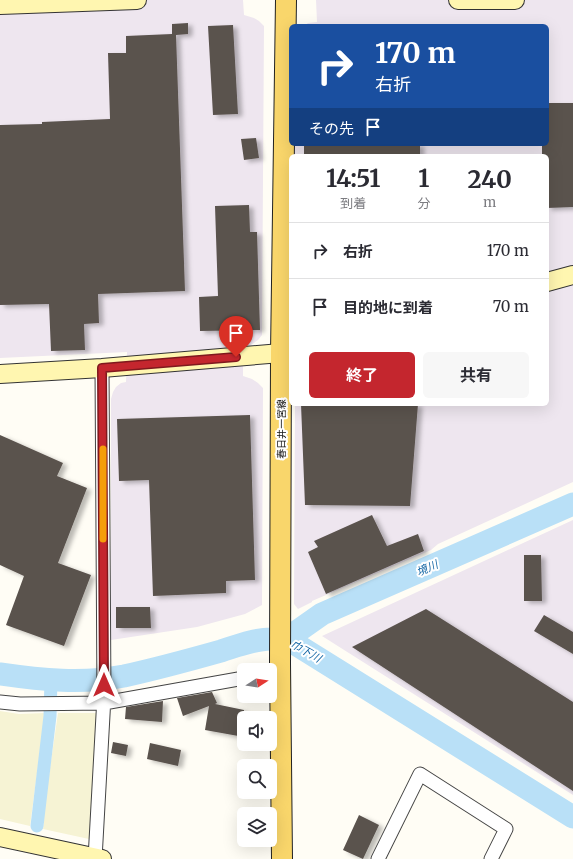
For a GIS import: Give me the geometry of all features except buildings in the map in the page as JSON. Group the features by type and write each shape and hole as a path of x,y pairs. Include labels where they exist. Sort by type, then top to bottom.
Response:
{"main road":[{"name":"春日井一宮線","path":"282,859 277,670 280,609 286,352 286,0"}],"street":[{"path":"0,5 137,0"},
{"path":"458,0 515,0"},
{"path":"549,281 573,275"},
{"path":"0,374 102,368 286,352"},
{"path":"0,837 97,858 104,700 102,368"},
{"path":"0,702 20,704 58,704 104,700 237,679"},
{"path":"378,859 420,774 506,829 491,859"}],"shaded area":[{"path":"0,0 243,0 244,15 254,18 264,26 262,335 251,345 243,346 243,376 252,379 263,388 262,605 245,614 197,627 111,640 111,399 116,387 121,383 126,382 127,352 0,358"},
{"path":"316,0 573,0 573,482 438,544 431,550 312,601 298,609 294,604 295,406 549,406 549,154 294,154 294,146 549,146 549,24 307,24 317,22"},
{"path":"573,520 573,795 322,636"},
{"path":"0,711 19,714 45,713 30,826 0,819"},
{"path":"58,713 98,713 89,839 43,829 44,823 42,823"}],"waterway":[{"name":"境川","path":"285,640 322,614 573,504"},
{"name":"巾下川","path":"0,674 31,678 93,680 124,676 221,651 252,641 265,639 284,640 297,645 573,817"},
{"path":"37,826 50,716 51,680"}],"slow traffic":[{"path":"103,449 103,539"}],"route":[{"path":"104,685 102,368 236,357"}]}
